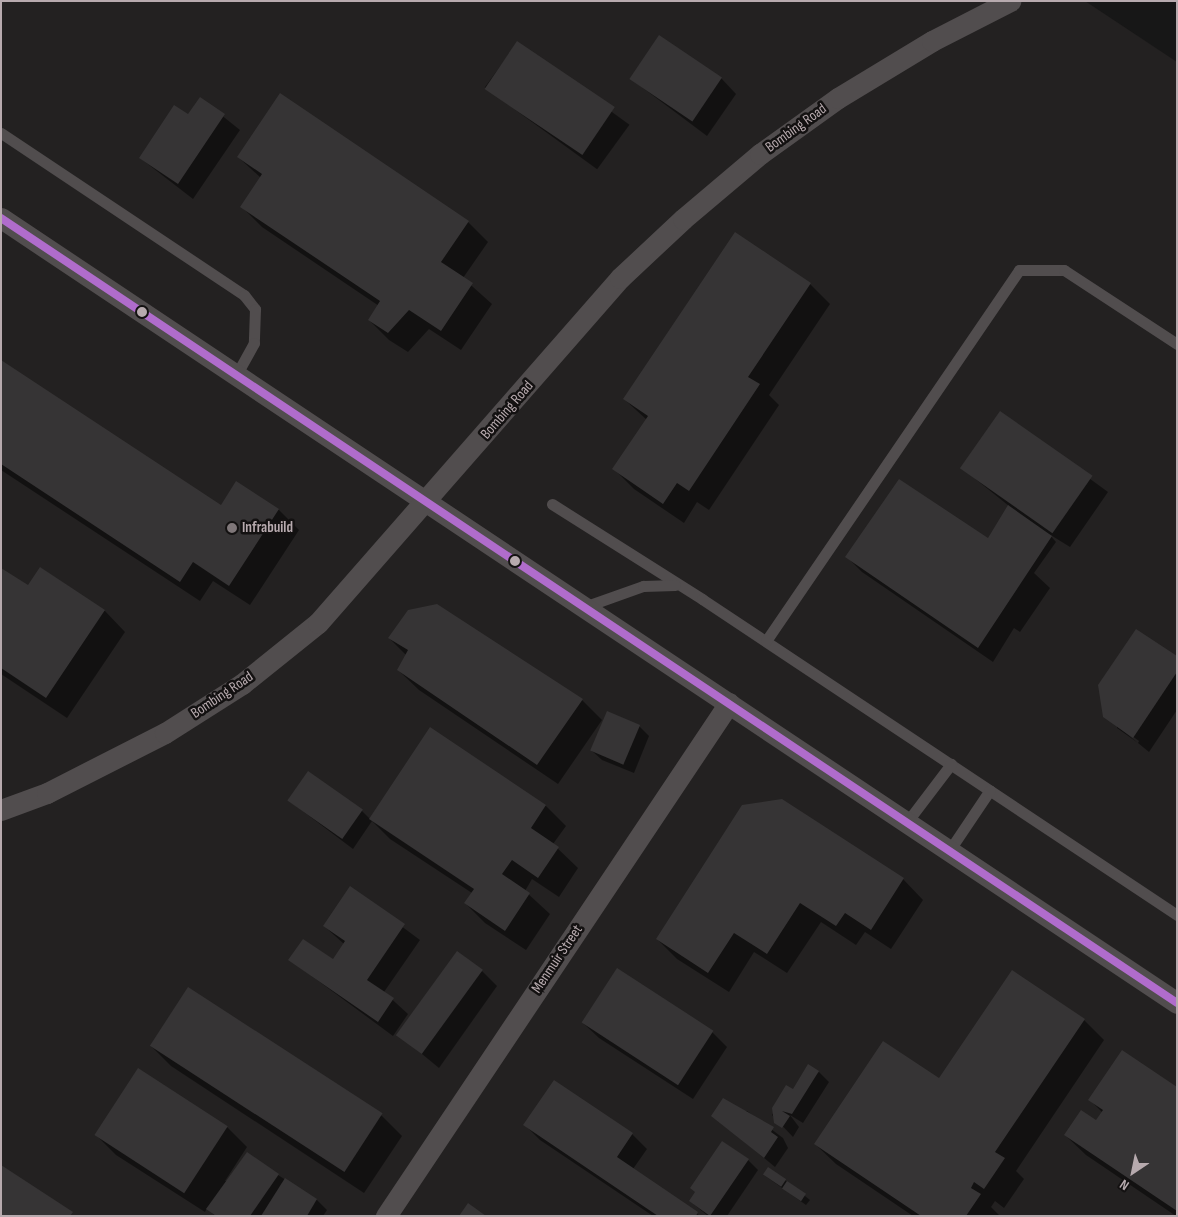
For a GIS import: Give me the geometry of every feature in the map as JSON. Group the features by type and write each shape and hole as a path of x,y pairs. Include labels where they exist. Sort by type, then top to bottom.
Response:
{"street":[{"name":"Bombing Road","path":"1,810 47,793 165,733 242,684 318,623 427,503 620,278 683,219 760,154 838,98 932,41 1010,1"},
{"path":"1,218 1177,1003"},
{"name":"Menmuir Street","path":"386,1216 728,703"}],"lane":[{"path":"1,133 244,295 255,309 254,343 236,375"},
{"path":"766,641 1019,270 1064,270 1177,344"},
{"path":"552,504 675,585 766,641 1175,910"},
{"path":"584,607 643,586 675,585"},
{"path":"907,822 951,764"},
{"path":"949,851 990,790"}],"shaded area":[{"path":"1,1 1085,1 1177,62 1177,1216 1,1216"}],"building":[{"path":"659,35 722,77 692,121 629,79"},
{"path":"517,41 615,107 582,155 485,89"},
{"path":"280,93 469,221 441,262 473,283 441,331 409,310 388,333 368,320 380,301 240,207 262,174 237,157"},
{"path":"200,97 225,114 178,184 139,158 174,105 188,114"},
{"path":"735,232 811,283 748,377 760,384 689,491 677,483 663,504 612,469 648,416 623,399"},
{"path":"1,360 221,505 236,481 279,509 229,586 193,562 180,582 1,464"},
{"path":"1000,411 1093,476 1052,533 960,468"},
{"path":"899,479 988,538 1008,505 1052,536 978,648 845,557"},
{"path":"40,567 105,610 46,698 1,668 1,568 28,585"},
{"path":"437,604 583,699 537,765 397,670 408,650 388,638 408,610"},
{"path":"1136,629 1177,656 1177,672 1133,738 1103,717 1098,685"},
{"path":"607,711 640,725 623,765 590,751"},
{"path":"430,727 546,805 531,828 559,847 538,878 512,860 502,874 530,893 505,931 464,903 474,889 369,819"},
{"path":"308,771 363,809 342,839 287,800"},
{"path":"782,799 904,878 871,930 845,913 836,926 800,903 767,954 734,933 708,973 656,939 742,805"},
{"path":"350,886 405,924 367,980 394,998 378,1022 288,960 303,939 333,959 345,941 323,926"},
{"path":"457,951 483,970 422,1054 396,1035"},
{"path":"617,968 713,1031 678,1085 582,1023"},
{"path":"1012,970 1085,1019 995,1152 1005,1158 984,1189 974,1182 971,1188 981,1194 966,1216 921,1216 814,1144 883,1041 939,1078"},
{"path":"188,987 383,1113 344,1172 150,1046"},
{"path":"1122,1050 1177,1087 1177,1211 1064,1135 1081,1110 1096,1120 1103,1110 1088,1100"},
{"path":"808,1064 819,1071 792,1114 782,1111 790,1116 782,1128 774,1123 772,1108 786,1085 793,1089"},
{"path":"138,1068 228,1126 184,1193 94,1135"},
{"path":"554,1080 633,1133 617,1157 698,1212 696,1216 658,1216 523,1125"},
{"path":"723,1098 774,1127 771,1132 778,1137 764,1158 711,1116"},
{"path":"722,1141 749,1159 710,1216 689,1201 695,1192 690,1188"},
{"path":"247,1152 279,1174 250,1216 216,1216 206,1209"},
{"path":"1,1165 73,1212 70,1216 1,1216"},
{"path":"768,1167 786,1179 781,1187 763,1174"},
{"path":"285,1178 317,1199 307,1216 261,1216"},
{"path":"787,1181 806,1194 801,1201 782,1188"},
{"path":"468,1203 486,1216 459,1216"}],"transit line":[{"path":"1,218 1177,1003"}],"place":[{"name":"Infrabuild","path":"232,528"}]}
